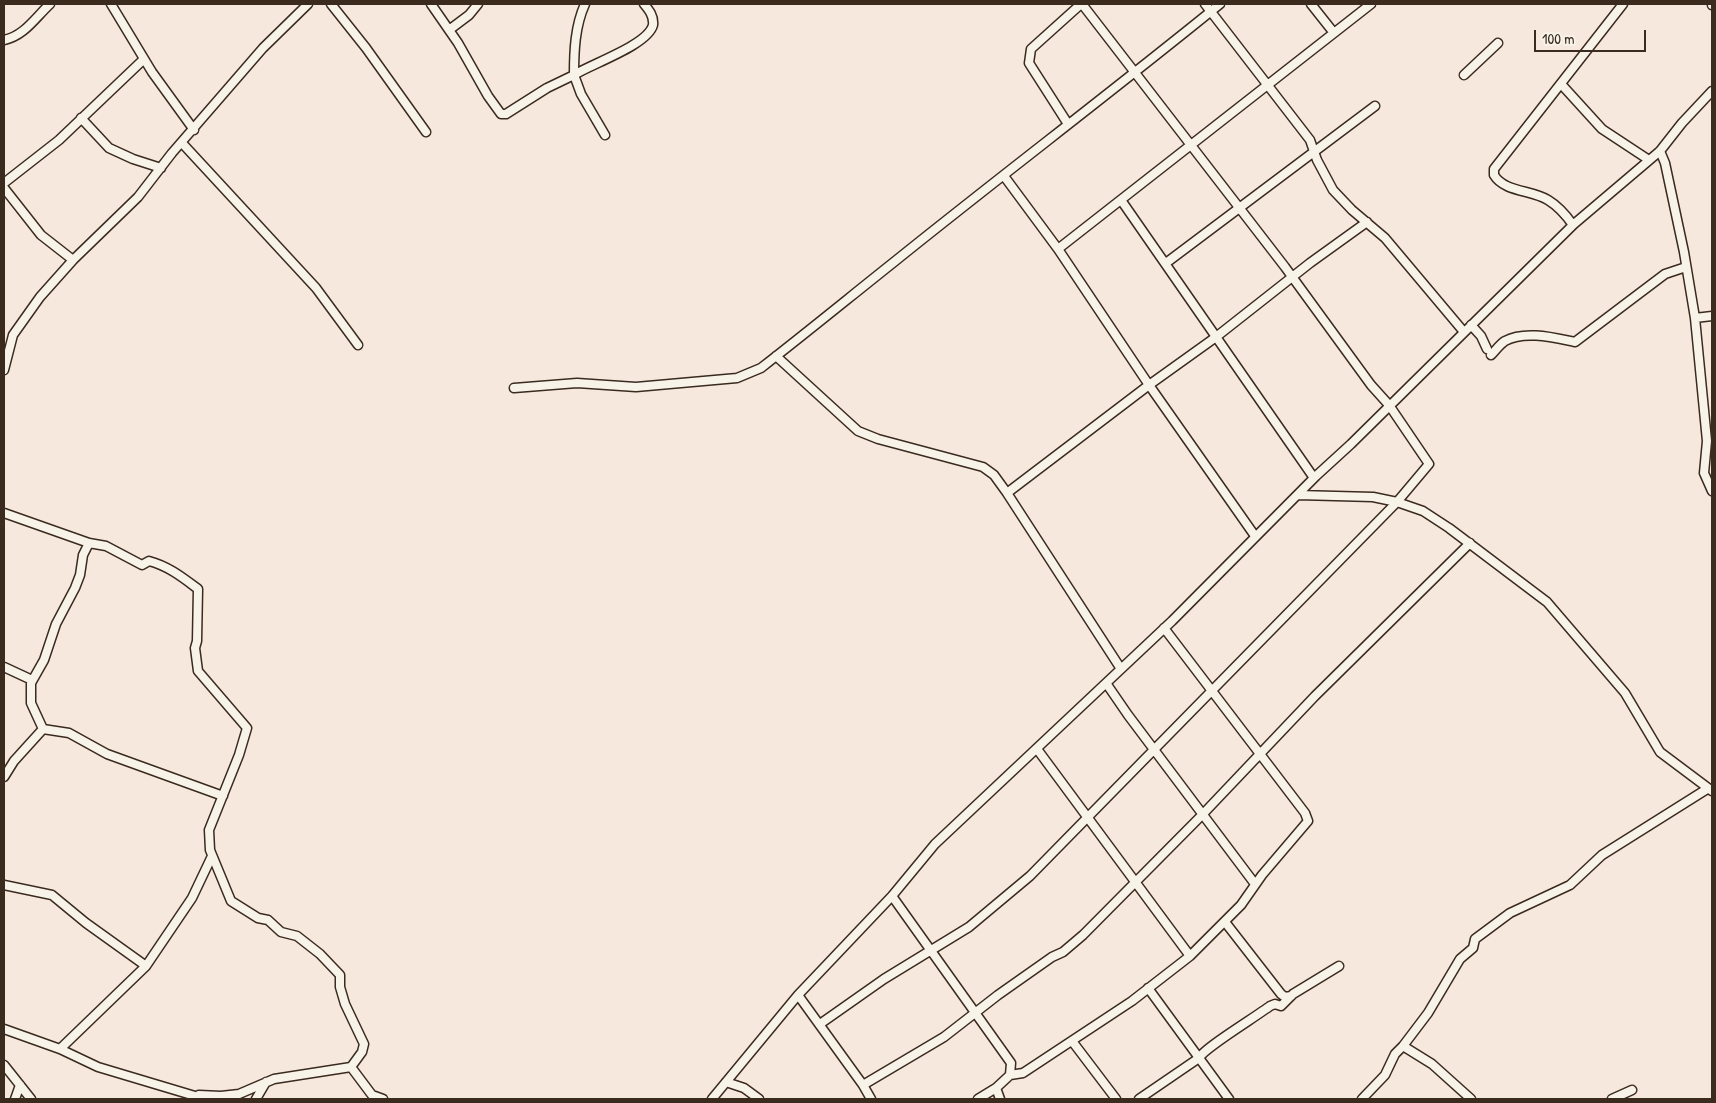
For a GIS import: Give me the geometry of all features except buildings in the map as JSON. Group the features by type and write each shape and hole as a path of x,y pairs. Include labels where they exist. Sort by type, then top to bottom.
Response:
{"street":[{"path":"4,40 13,38 24,31 50,4"},
{"path":"111,4 144,59 194,130"},
{"path":"4,370 5,350 25,317 73,260 138,197 182,142 263,48 308,4"},
{"path":"331,4 366,48 426,132"},
{"path":"431,4 501,114 506,114 547,88 627,48 648,33 653,21 652,15 644,4"},
{"path":"449,30 469,15 478,4"},
{"path":"585,4 580,15 574,50 574,75 580,94 605,135"},
{"path":"820,1024 884,979 969,927 1030,876 1397,502 1428,464 1388,405 1371,385 1241,208 1082,4 1031,49 1028,55 1029,63 1068,124"},
{"path":"1204,4 1310,140 1318,163 1332,190 1385,238 1464,332"},
{"path":"514,388 577,383 636,387 737,378 761,368 1068,124 1136,73 1220,4"},
{"path":"1311,4 1334,33"},
{"path":"1058,249 1371,4"},
{"path":"1573,225 1564,213 1547,199 1502,184 1496,180 1493,173 1496,164 1623,4"},
{"path":"1464,75 1498,43"},
{"path":"4,183 59,140 144,59"},
{"path":"1561,84 1602,129 1649,160"},
{"path":"711,1098 798,995 892,896 936,844 1217,577 1255,536 1573,225 1660,151 1682,122 1712,91"},
{"path":"1166,263 1375,106"},
{"path":"81,118 109,148 133,160 161,168"},
{"path":"182,142 316,288 358,346"},
{"path":"1660,151 1665,163 1686,267 1694,318 1707,441 1704,473 1712,491"},
{"path":"1004,176 1058,249 1149,385 1255,536"},
{"path":"4,188 41,235 73,260"},
{"path":"1121,200 1314,478"},
{"path":"1007,493 1149,385 1216,337 1292,277 1368,222"},
{"path":"1471,325 1481,336 1489,352 1505,341 1523,336 1540,336 1575,342 1665,274 1686,267"},
{"path":"1694,318 1712,316"},
{"path":"776,356 858,431 878,439 983,467 994,475 1121,669"},
{"path":"1298,495 1373,497 1397,502 1423,511 1470,543 1547,602 1625,693 1660,752 1710,790 1602,855 1570,885 1510,912 1475,939 1473,948 1460,959 1440,996 1404,1046 1395,1054 1384,1075 1362,1099"},
{"path":"4,513 89,543 106,546 142,565 149,561 160,564 170,568 198,589 195,627 198,671 246,728 208,836 212,856 231,901 258,918 268,920 281,932 297,936 320,954 340,974 340,987 345,1004 364,1044 362,1052 351,1067 266,1082 239,1094 221,1096 194,1094"},
{"path":"43,729 31,703 32,680 44,660 56,624 75,588 80,575 82,555 89,543"},
{"path":"863,1085 944,1037 1072,945 1202,816 1315,696 1470,543"},
{"path":"978,1099 996,1088 1010,1075 1023,1073 1072,1041 1190,956 1225,922 1309,819 1164,628"},
{"path":"4,667 32,680"},
{"path":"1106,683 1202,816 1256,884"},
{"path":"43,729 68,733 107,754 223,796"},
{"path":"4,777 14,761 43,729"},
{"path":"1037,749 1190,956"},
{"path":"60,1050 146,966 192,898 212,856"},
{"path":"4,885 52,895 86,923 146,966"},
{"path":"892,896 1011,1063 1010,1075"},
{"path":"1225,922 1281,994 1285,997 1291,996"},
{"path":"1139,1099 1199,1058 1206,1049 1220,1042 1270,1006 1275,1004 1281,1006 1291,996 1339,966"},
{"path":"1148,988 1229,1099"},
{"path":"798,995 871,1099"},
{"path":"4,1029 60,1050 98,1067 194,1094 205,1099"},
{"path":"1072,1041 1116,1099"},
{"path":"1404,1046 1432,1064 1471,1099"},
{"path":"4,1065 32,1099"},
{"path":"351,1067 372,1094 383,1099"},
{"path":"256,1099 266,1082"},
{"path":"726,1082 744,1088 759,1099"},
{"path":"14,1099 20,1085"},
{"path":"996,1088 1000,1099"},
{"path":"1612,1099 1632,1090"}]}
